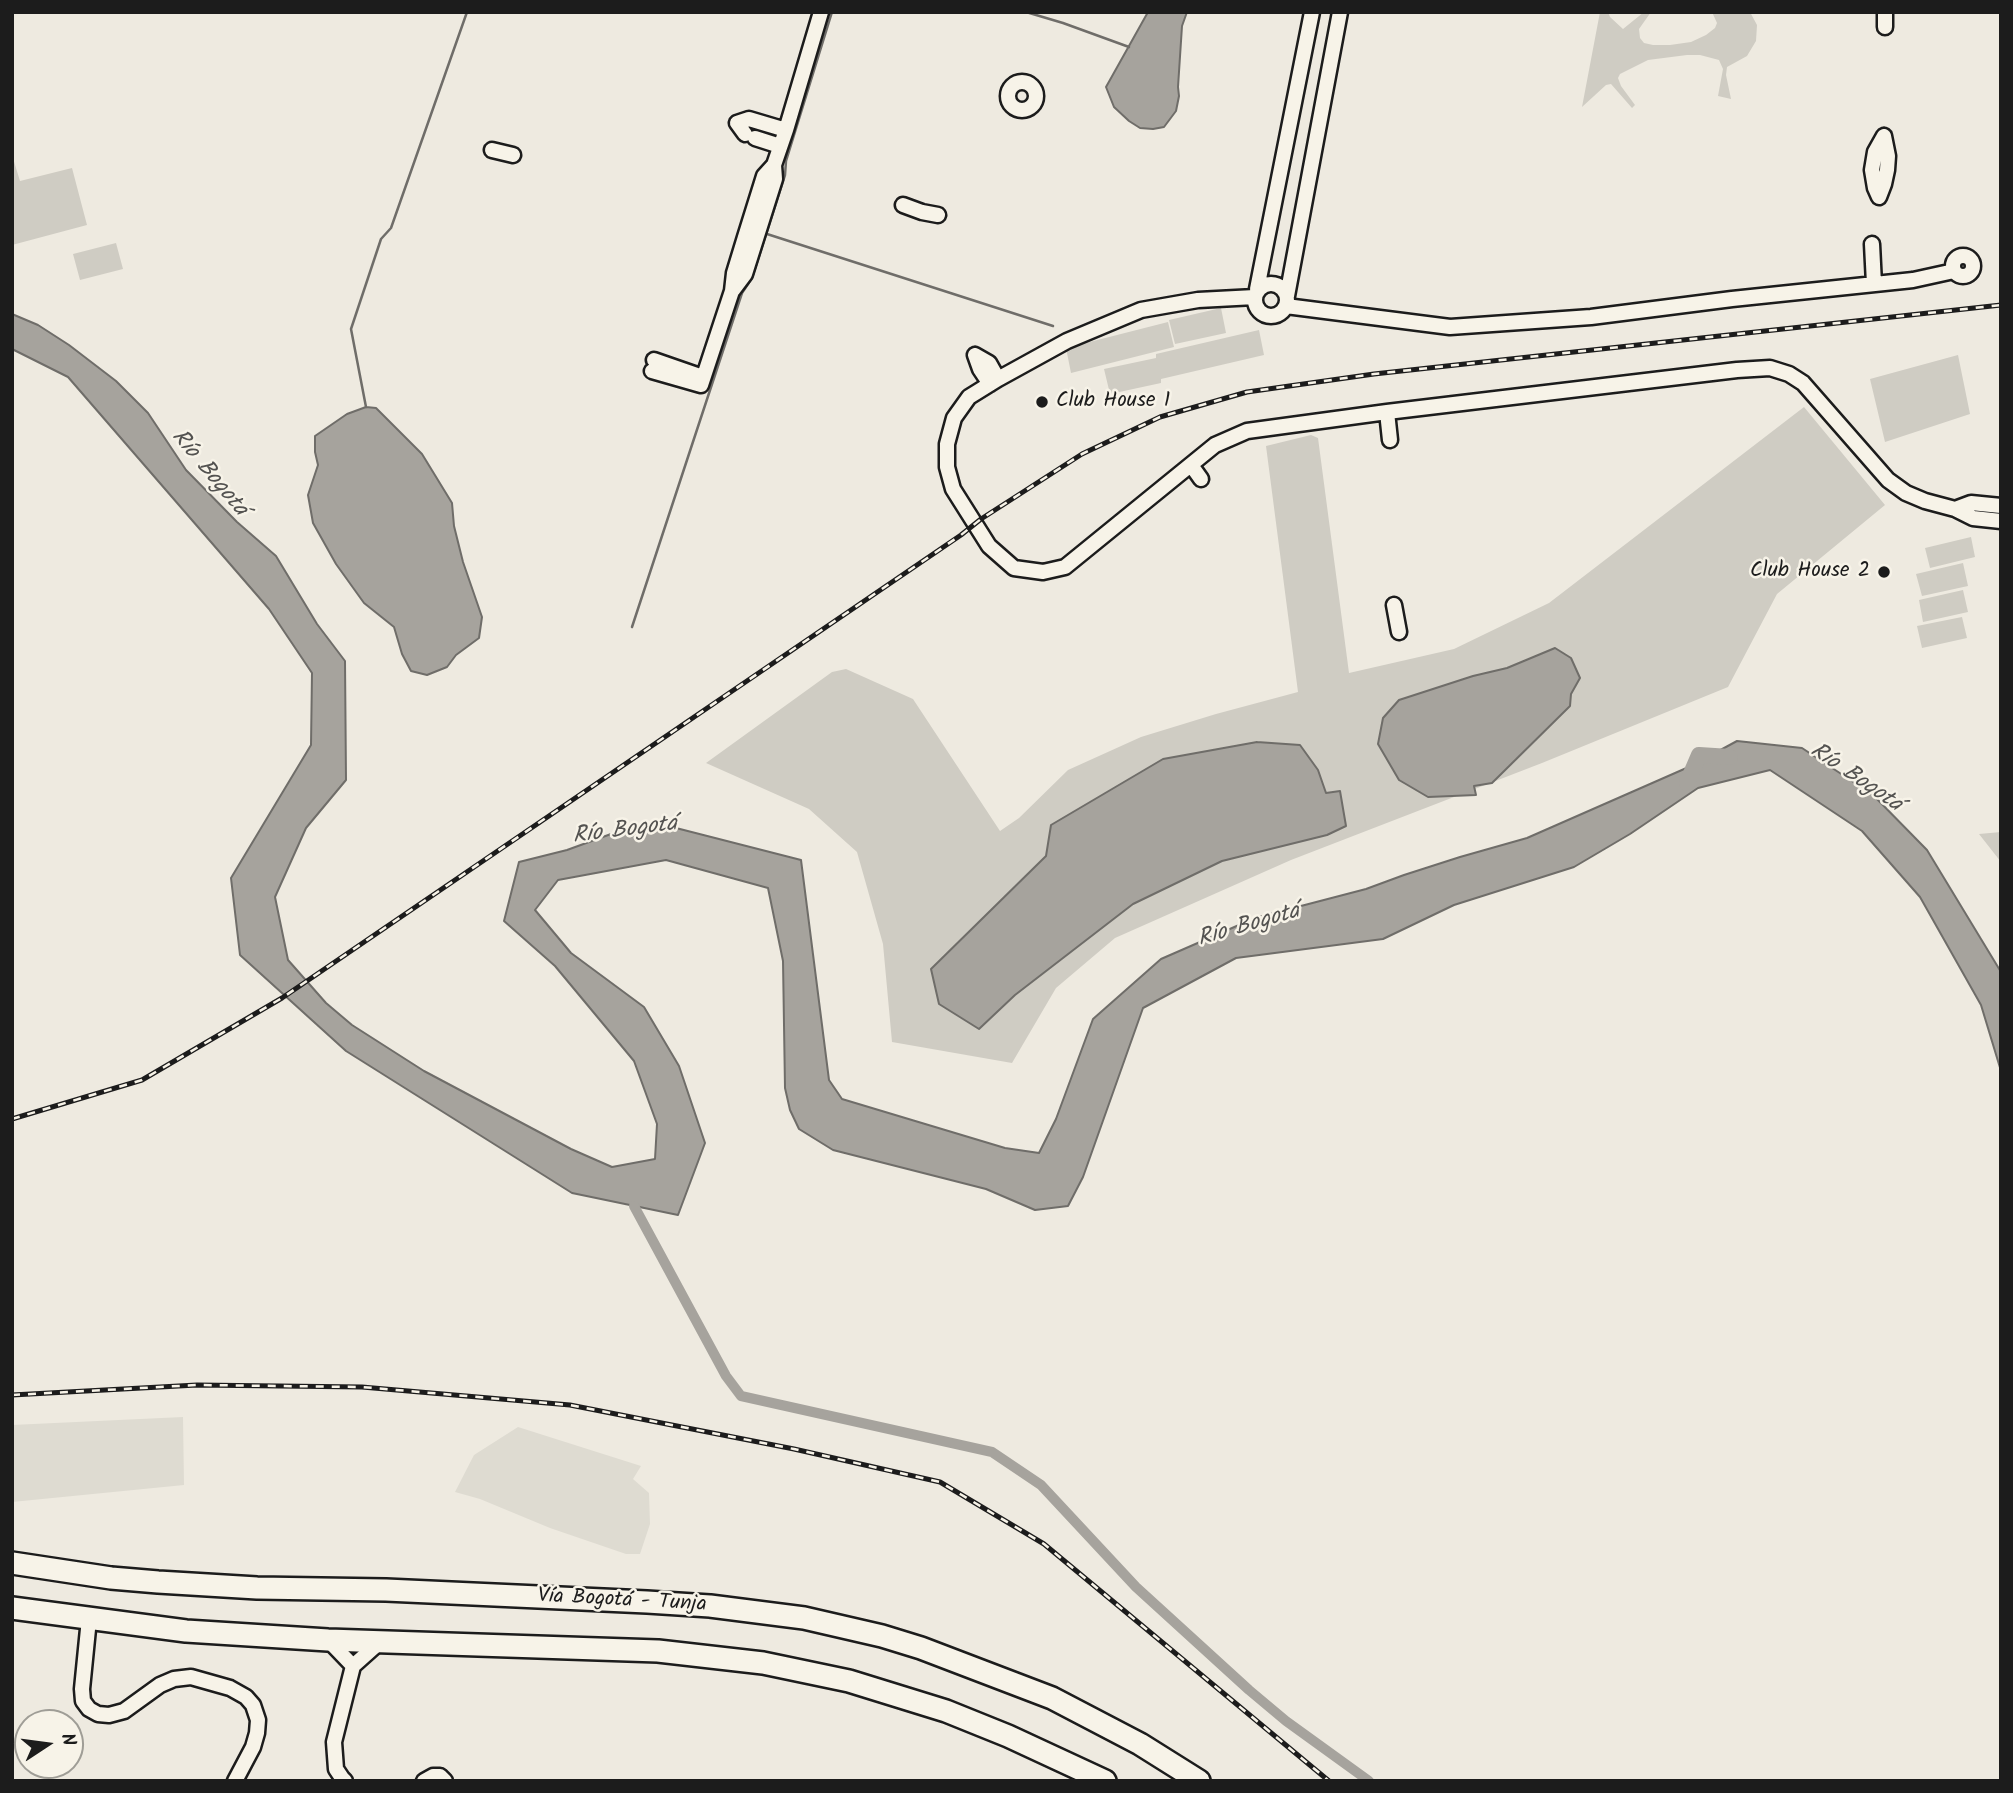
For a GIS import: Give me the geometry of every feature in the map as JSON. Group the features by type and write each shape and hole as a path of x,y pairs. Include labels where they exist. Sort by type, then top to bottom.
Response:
{"highway":[{"name":"Vía Bogotá - Tunja","path":"12,1563 158,1583 647,1602 710,1606 804,1618 921,1648 1052,1698 1140,1744 1199,1781"},
{"path":"12,1608 186,1631 328,1640 658,1651 741,1660 849,1681 946,1711 1009,1736 1105,1781"}],"street":[{"path":"653,365 703,381 732,291 745,274 775,179 774,165 821,12"},
{"path":"1312,12 1256,293 1257,308 1266,315 1282,312 1286,301 1340,12"},
{"path":"780,146 750,136 737,123 749,119 786,130"},
{"path":"1284,149 1298,158 1313,158"},
{"path":"492,150 513,155"},
{"path":"902,205 938,215"},
{"path":"1872,244 1874,284"},
{"path":"1286,301 1450,327 1591,317 1913,280 1954,271"},
{"path":"1286,301 1280,286 1268,283 1256,293 1140,310 1067,341 969,397 954,418 947,444 947,467 953,489 989,546 1014,568 1043,572 1065,567 1215,446 1247,431 1387,412 1770,368 1789,374 1803,383 1888,480 1906,494 1955,509 1973,518 2001,521"},
{"path":"1387,412 1390,439"},
{"path":"1191,465 1201,479"},
{"path":"1955,509 1971,503 2001,506"},
{"path":"1394,605 1399,632"},
{"path":"89,1619 83,1701 89,1709 98,1714 108,1715 124,1711 160,1685 174,1679 191,1677 230,1688 246,1697 253,1705 258,1720 257,1733 253,1747 235,1781"},
{"path":"328,1640 352,1666"},
{"path":"345,1781 336,1769 334,1742 352,1666 381,1641"},
{"path":"425,1781 433,1776 440,1776 445,1781"}],"shaded area":[{"path":"1600,12 1608,12 1623,29 1644,12 1651,12 1639,29 1640,38 1644,43 1670,45 1691,42 1715,28 1717,23 1712,12 1750,12 1757,25 1756,41 1747,56 1727,67 1731,99 1718,96 1723,69 1719,60 1687,55 1648,60 1620,74 1618,78 1621,86 1635,105 1632,108 1611,84 1606,85 1582,107"},
{"path":"12,155 20,181 72,168 87,225 12,245"},
{"path":"116,243 123,269 80,280 73,254"},
{"path":"1221,308 1226,333 1175,344 1169,320"},
{"path":"1168,322 1174,347 1071,373 1066,348"},
{"path":"1259,330 1264,355 1110,394 1104,369"},
{"path":"1958,355 1970,414 1885,442 1870,379"},
{"path":"1804,407 1885,505 1777,594 1728,687 1542,763 1291,860 1115,938 1056,988 1012,1063 892,1042 883,944 857,852 809,809 706,763 832,672 846,669 913,699 1000,831 1019,818 1068,770 1141,737 1298,692 1266,446 1311,435 1318,438 1349,673 1454,649 1549,603"},
{"path":"1971,537 1975,557 1930,568 1925,548"},
{"path":"1963,563 1968,586 1922,596 1916,574"},
{"path":"1963,590 1968,612 1923,622 1919,600"},
{"path":"1962,617 1967,638 1922,648 1917,626"},
{"path":"2001,832 2001,862 1979,834"},
{"path":"183,1417 184,1485 12,1502 12,1425"},
{"path":"518,1427 641,1466 633,1479 649,1493 650,1524 640,1554 626,1554 455,1492 474,1455"}],"water":[{"path":"1148,12 1187,12 1182,26 1176,111 1164,127 1153,129 1140,128 1129,121 1114,107 1106,87"},
{"path":"12,314 38,325 69,345 116,381 148,413 186,470 237,522 276,556 317,624 345,661 346,780 306,828 275,897 288,960 326,1003 352,1025 424,1071 571,1149 612,1167 655,1159 657,1124 634,1061 555,966 504,921 519,862 567,850 622,830 676,828 801,860 829,1080 842,1099 1005,1148 1039,1153 1056,1119 1093,1019 1161,959 1255,918 1366,889 1460,857 1527,838 1691,766 1737,741 1802,748 1873,795 1927,850 2001,972 2001,1071 1981,1005 1920,897 1862,831 1770,770 1698,788 1630,834 1574,867 1454,905 1383,939 1236,958 1143,1008 1083,1177 1068,1206 1035,1210 986,1189 833,1150 799,1129 790,1110 785,1088 783,961 768,888 666,860 558,880 535,910 571,953 644,1007 679,1066 705,1143 678,1215 572,1193 346,1051 240,955 231,878 311,745 312,673 269,609 68,377 12,349"},
{"path":"366,407 376,408 422,454 452,503 454,526 463,562 482,617 479,638 456,655 447,667 427,675 411,671 402,654 394,627 364,603 336,564 313,523 308,495 318,465 315,436 347,414"},
{"path":"1555,648 1571,658 1580,678 1571,694 1570,706 1492,783 1474,786 1476,795 1428,797 1399,780 1378,744 1383,718 1399,700 1507,668"},
{"path":"1257,742 1300,745 1318,770 1326,793 1340,791 1346,826 1327,835 1222,861 1133,904 1015,995 979,1029 939,1004 931,969 1046,856 1051,825 1163,759"}],"waterway":[{"path":"366,407 351,329 381,239 391,228 467,12"},
{"path":"632,627 742,293 752,278 832,12"},
{"path":"1026,12 1129,47"},
{"path":"767,234 1053,326"},
{"name":"Río Bogotá","path":"1687,783 1699,755 1730,757"},
{"path":"634,1206 726,1376 741,1396 992,1452 1041,1485 1136,1587 1249,1690 1286,1721 1369,1781"}],"railway":[{"path":"12,1119 142,1080 282,998 981,519 1082,454 1160,417 1247,392 1374,374 2001,305"},
{"path":"12,1395 197,1385 362,1387 570,1405 794,1449 940,1482 1044,1544 1329,1781"}],"place":[{"name":"Club House 1","path":"1042,402"},
{"name":"Club House 2","path":"1884,572"}]}
